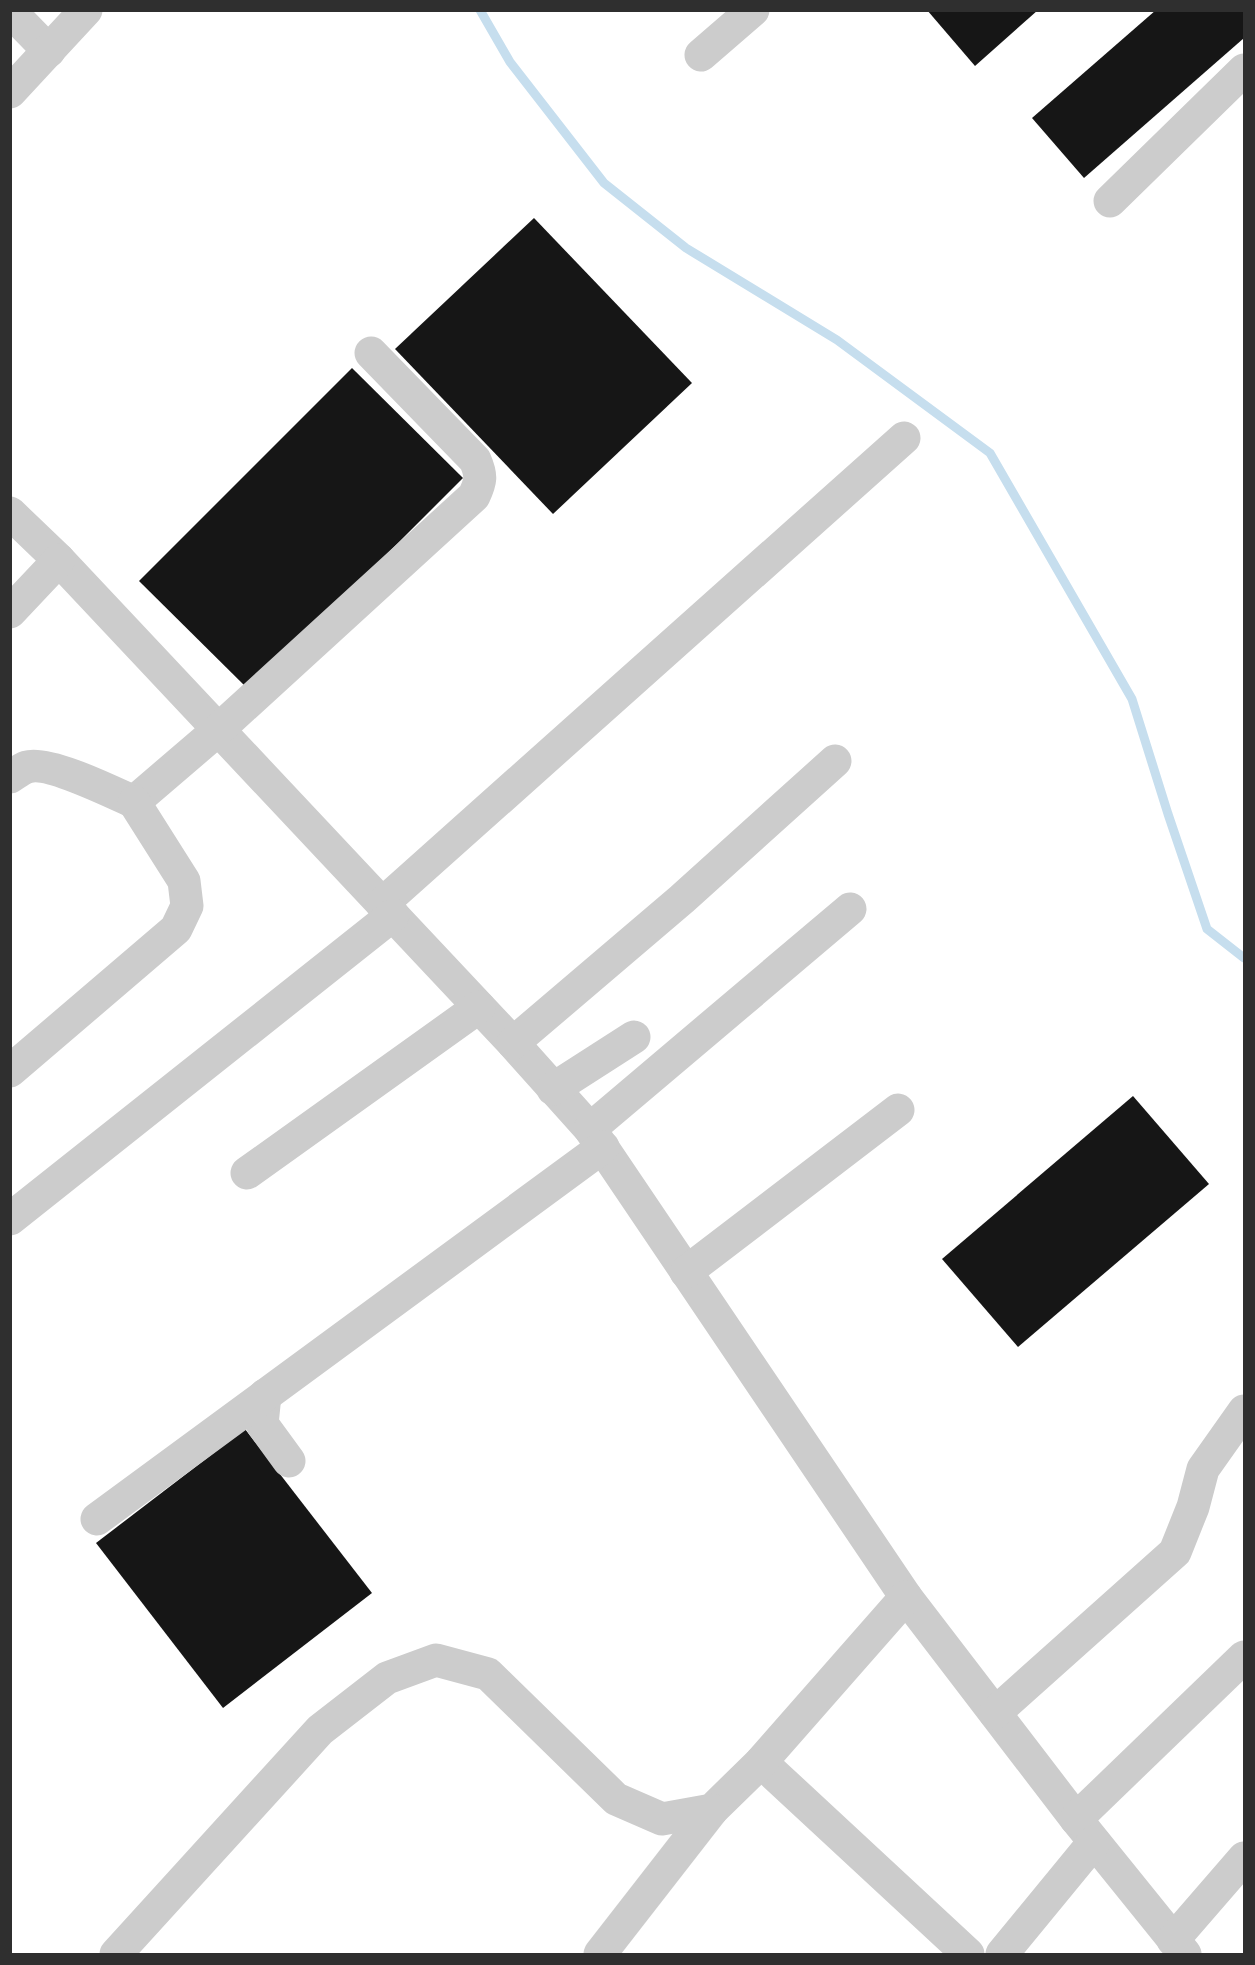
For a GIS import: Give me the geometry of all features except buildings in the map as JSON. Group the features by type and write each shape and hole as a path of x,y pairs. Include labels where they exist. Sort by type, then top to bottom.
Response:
{"street":[{"path":"10,92 86,10"},
{"path":"701,55 753,10"},
{"path":"10,11 49,51"},
{"path":"1110,201 1245,70"},
{"path":"134,802 218,730 474,496 481,482 475,460 371,353"},
{"path":"10,1219 387,910 904,438"},
{"path":"10,513 59,560 513,1043 596,1138 906,1597 1085,1830 1179,1947 1245,1858"},
{"path":"10,612 59,560"},
{"path":"513,1043 682,899 835,761"},
{"path":"10,777 28,766 49,768 85,780 134,802 184,881 187,906 176,929 10,1071"},
{"path":"97,1519 265,1395 596,1138 850,909"},
{"path":"247,1173 479,1007"},
{"path":"553,1089 634,1037"},
{"path":"686,1272 898,1110"},
{"path":"265,1395 262,1424 289,1461"},
{"path":"995,1713 1175,1552 1193,1507 1203,1470 1245,1411"},
{"path":"600,1954 712,1810 761,1762 906,1597"},
{"path":"1002,1954 1085,1830 1245,1658"},
{"path":"116,1954 320,1731 387,1678 436,1660 488,1674 616,1799 662,1819 712,1810"},
{"path":"761,1762 968,1954"}],"waterway":[{"path":"480,10 510,62 604,183 686,248 837,340 990,453 1132,699 1207,929 1244,958"}]}
